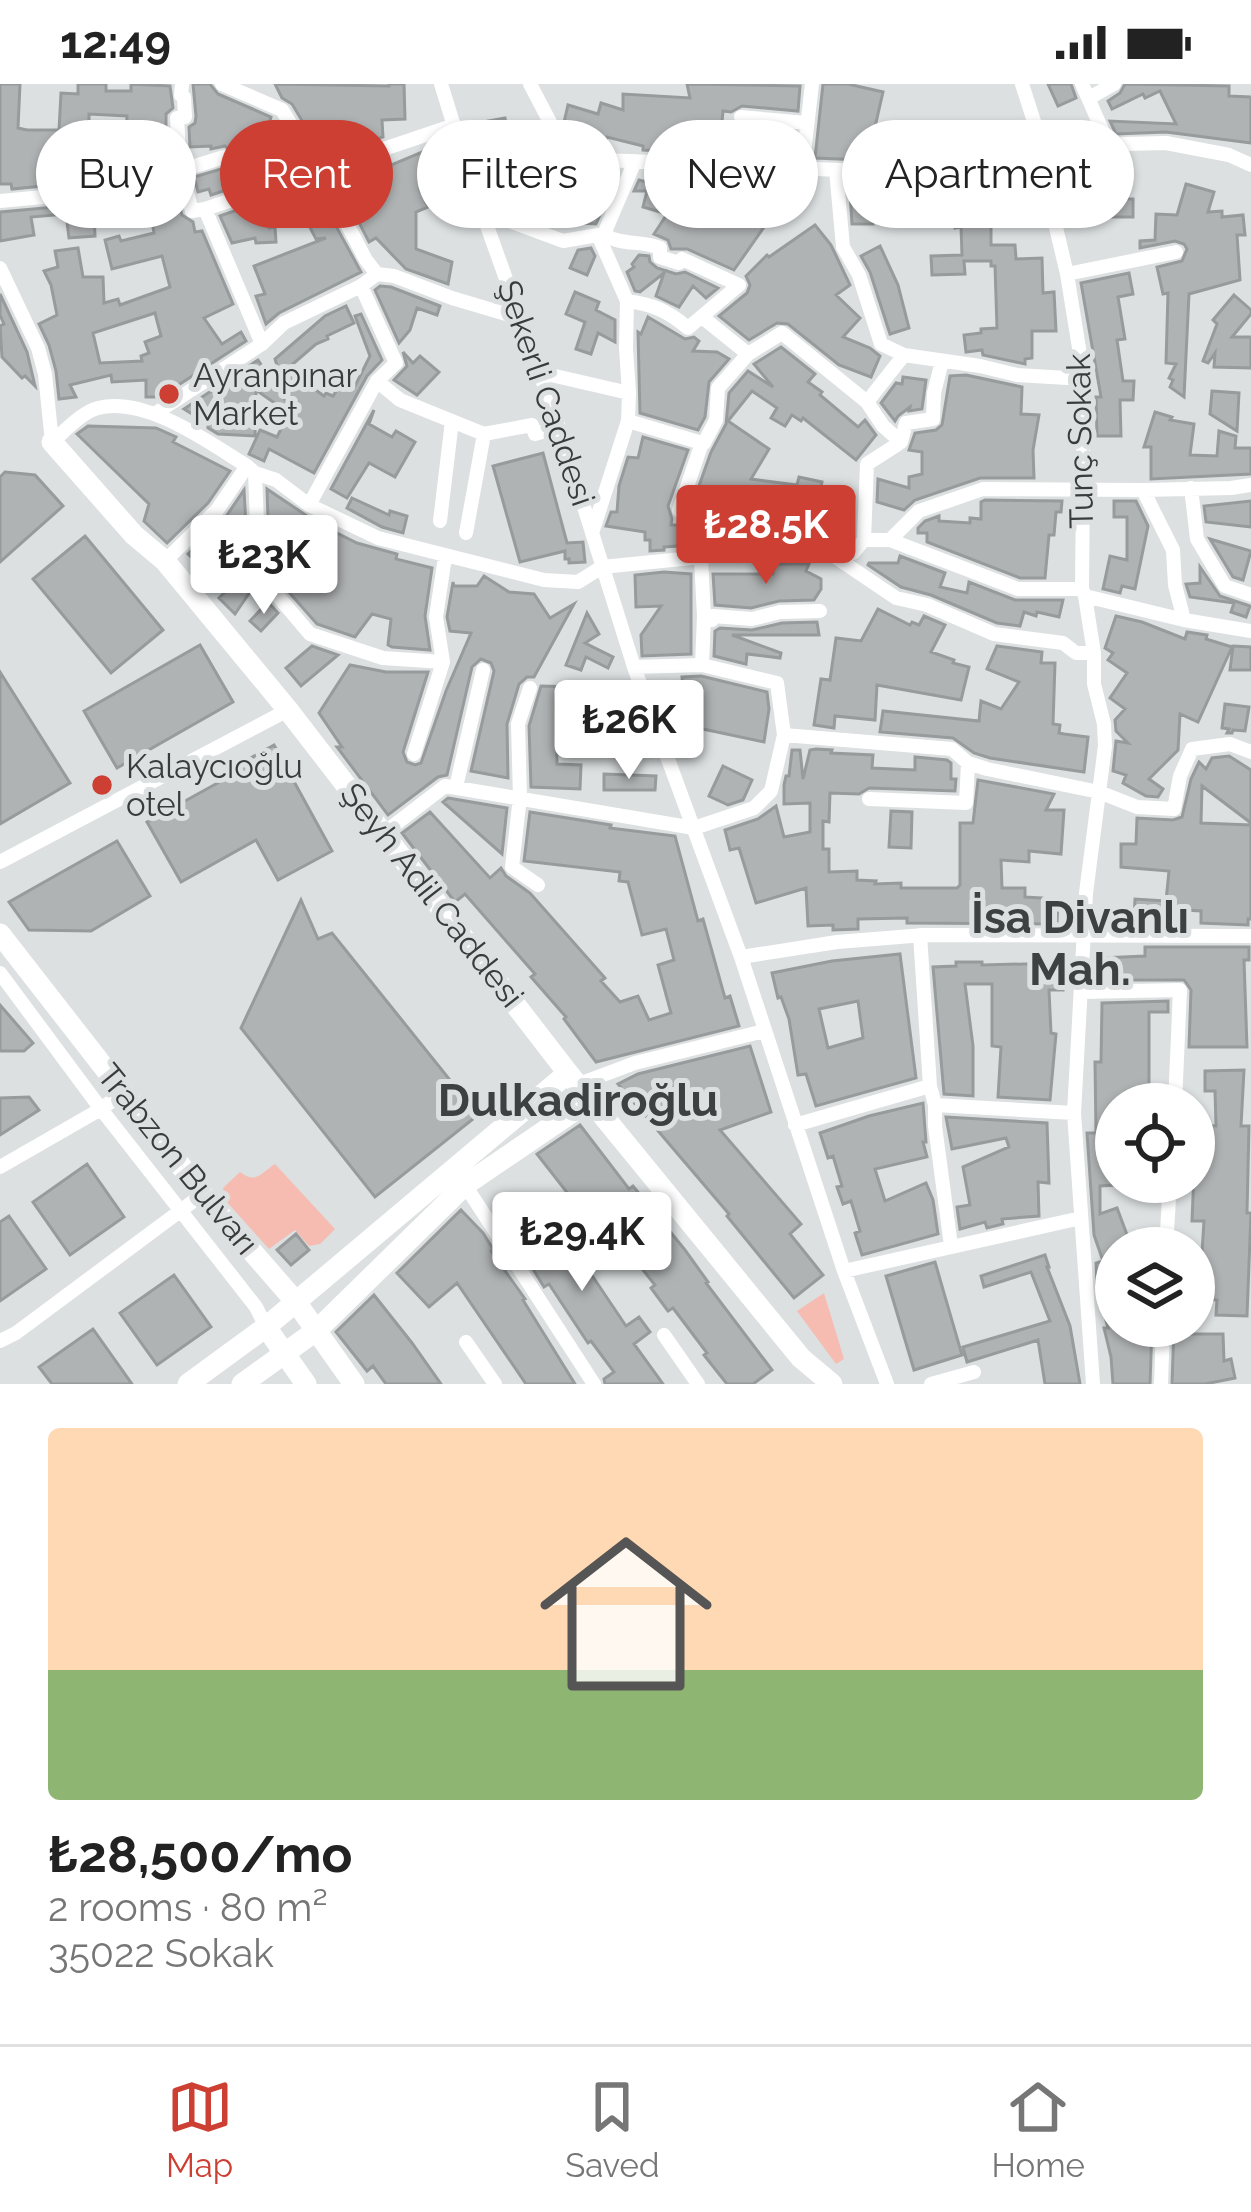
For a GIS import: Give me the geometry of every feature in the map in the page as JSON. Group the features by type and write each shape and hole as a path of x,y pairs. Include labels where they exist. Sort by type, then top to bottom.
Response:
{"main road":[{"name":"Şeyh Adil Caddesi","path":"52,442 134,536 165,561 288,710 579,1086 801,1358 832,1384"},
{"name":"Trabzon Bulvarı","path":"0,934 203,1194 296,1302 354,1384"},
{"path":"242,1384 317,1330 465,1185 579,1086"},
{"path":"188,1384 579,1086"},
{"name":"Trabzon Bulvarı","path":"266,1327 306,1384"},
{"name":"Şeyh Adil Caddesi","path":"801,1358 814,1384"}],"street":[{"path":"177,120 184,117 182,84"},
{"path":"222,84 282,110 288,120"},
{"name":"Şekerli Caddesi","path":"441,84 452,120"},
{"path":"530,84 550,120"},
{"path":"807,120 812,84"},
{"name":"Tunç Sokak","path":"1022,84 1034,120"},
{"path":"1098,120 1085,91 1114,84"},
{"path":"741,117 774,120"},
{"path":"1134,144 1166,143 1229,155 1251,165"},
{"path":"620,160 644,162"},
{"path":"593,530 628,422 629,393 627,301 601,235 634,161"},
{"path":"818,170 842,170"},
{"path":"836,170 843,247 859,274 881,344 904,355 1017,375 1084,379"},
{"path":"0,201 36,198"},
{"path":"196,203 262,344"},
{"path":"199,210 220,203"},
{"path":"349,228 377,274"},
{"name":"Şekerli Caddesi","path":"488,228 560,427 634,667 741,957 886,1384"},
{"path":"528,228 563,241 601,235 648,242 660,248 660,257 679,263 682,259 739,286 688,328 669,312 627,301"},
{"name":"Tunç Sokak","path":"1056,228 1084,379 1084,592 1105,746 1086,893 1075,1112 1093,1384"},
{"path":"1067,274 1175,252"},
{"path":"0,268 38,348 52,442"},
{"path":"156,413 262,344 284,323 377,274 519,318"},
{"path":"309,505 377,381 396,363 361,286"},
{"path":"702,317 748,354"},
{"path":"901,442 866,402 782,333 748,354 718,388 716,420 701,443 679,510 703,530 734,533 755,547 853,553 864,540 867,464 901,442 906,423 933,419 942,361"},
{"path":"866,402 904,355"},
{"path":"538,372 629,393"},
{"path":"377,381 400,400 484,434 532,424 536,434 560,427"},
{"path":"52,442 94,408 117,406 156,413 276,480 309,505 378,538 445,557 544,580 578,582 602,567 742,553 828,552 896,598 927,605 994,634 1063,643 1076,653 1094,653"},
{"path":"440,521 452,422"},
{"path":"628,422 701,443"},
{"path":"466,533 484,434"},
{"path":"165,561 251,469"},
{"path":"251,469 256,524 277,553 276,594 310,634 382,658 443,662"},
{"path":"890,540 919,511 983,489 1251,485"},
{"path":"1191,488 1197,539 1225,586 1251,595"},
{"path":"1143,490 1173,550 1184,620"},
{"path":"864,540 890,540 1018,589 1084,592 1184,620 1251,631"},
{"path":"414,754 443,662 436,616 445,557"},
{"path":"701,559 702,665"},
{"path":"704,616 752,619 820,610"},
{"path":"384,833 445,786 694,828 754,808 771,791 784,735 777,683 702,665 634,667"},
{"path":"456,787 483,670"},
{"path":"530,688 518,724 520,797 512,867 538,885"},
{"path":"0,862 288,710"},
{"path":"784,735 952,749 968,763 987,769 1099,792 1137,807 1174,809 1180,776 1192,749 1230,744 1251,752"},
{"path":"869,799 966,803 968,763"},
{"path":"920,935 930,1085 951,1246"},
{"path":"741,957 920,935 1251,937"},
{"name":"Trabzon Bulvarı","path":"0,973 256,1307 266,1327"},
{"path":"1081,992 1180,990 1176,1083"},
{"path":"579,1086 635,1063 764,1031"},
{"path":"795,1125 930,1085"},
{"path":"0,1167 124,1092"},
{"path":"935,1105 1075,1112"},
{"path":"465,1185 594,1384"},
{"path":"0,1341 203,1194"},
{"path":"844,1271 1082,1218"},
{"path":"664,1335 698,1384"},
{"path":"466,1342 495,1384"},
{"path":"1161,1384 1162,1347"},
{"path":"931,1384 974,1372"}],"shaded area":[{"path":"275,1164 335,1229 320,1244 309,1246 295,1230 269,1249 226,1201 223,1188 240,1172 254,1177"},
{"path":"824,1293 844,1359 836,1364 797,1311"}],"building":[{"path":"0,84 20,84 18,128 36,130 36,187 12,189 11,184 0,184"},
{"path":"78,84 106,84 106,91 131,91 131,84 170,86 173,108 166,120 89,114 89,120 60,120 61,93 78,94"},
{"path":"193,84 210,84 218,94 271,117 220,120 220,147 211,149 196,147"},
{"path":"275,84 404,84 405,119 302,120"},
{"path":"687,84 800,86 798,111 742,106 723,111 722,120 644,120 644,150 620,140 620,120 565,120 568,105 598,114 601,103 623,110 623,94 690,98"},
{"path":"823,84 883,92 877,120 842,120 842,159 818,158"},
{"path":"1048,84 1071,84 1076,98 1058,106"},
{"path":"1125,84 1229,86 1229,96 1251,97 1251,143 1166,132 1134,133 1134,122 1176,124 1160,91 1112,109 1108,101"},
{"path":"417,154 416,249 452,262 448,284 406,269 376,238 369,242 362,228 393,228 393,164"},
{"path":"220,169 220,192 198,192 196,176"},
{"path":"1186,184 1214,192 1208,212 1222,211 1222,217 1243,215 1245,235 1237,235 1240,280 1189,294 1184,397 1170,387 1176,364 1166,363 1168,293 1163,294 1157,267 1182,261 1187,249 1175,241 1140,248 1140,241 1155,240 1156,214 1177,215"},
{"path":"36,209 36,217 31,217 34,235 0,241 0,212"},
{"path":"68,228 95,228 95,236 69,238"},
{"path":"153,228 202,231 233,304 204,318 222,344 241,332 246,341 160,397 146,397 146,380 112,382 111,375 70,385 76,397 59,399 56,371 39,324 57,315 44,271 58,267 55,251 78,248 83,277 103,277 104,303 118,299 120,305 170,287 162,256 112,269 105,240 154,233","holes":["155,313 161,336 145,342 149,353 141,356 142,361 100,363 93,333"]},
{"path":"225,228 275,228 276,242 256,243 255,238 232,243"},
{"path":"310,228 337,228 361,272 266,324 256,296 265,294 254,266 326,238 316,239"},
{"path":"658,228 763,228 734,270 687,249 671,249 668,240 654,234"},
{"path":"817,228 850,285 836,295 860,318 843,337 880,356 871,377 839,365 788,324 777,323 749,340 719,316 747,293 746,276"},
{"path":"961,228 991,228 991,245 1015,245 1016,259 1042,258 1043,293 1054,292 1056,331 1032,331 1032,358 1025,359 1025,364 983,355 982,350 966,352 964,335 997,328 995,266 991,261 964,261 965,274 932,275 931,256 962,255"},
{"path":"880,246 898,285 909,328 890,334 861,256"},
{"path":"591,248 595,256 587,275 570,268 578,250"},
{"path":"639,255 649,256 657,268 685,272 718,288 706,298 693,286 679,307 656,296 664,273 635,291 627,272"},
{"path":"1129,273 1133,294 1118,297 1125,339 1117,340 1123,381 1134,381 1133,400 1120,400 1121,436 1097,436 1096,397 1101,397 1081,283"},
{"path":"380,286 440,306 437,315 417,308 410,330 399,343 375,290"},
{"path":"575,292 599,302 596,310 615,320 615,342 598,333 591,354 576,349 585,322 566,314"},
{"path":"0,294 27,352 35,386 2,357"},
{"path":"1234,295 1251,310 1232,337 1251,337 1251,368 1214,367 1215,353 1208,363 1203,361 1217,324 1213,320"},
{"path":"346,306 354,323 327,336 287,369 324,396 333,396 344,379 355,386 370,356 355,316 361,314 382,360 367,376 314,473 269,449 264,461 249,454 260,430 277,437 289,413 256,390 255,436 218,434 184,409 258,360 290,407 275,359 325,316"},
{"path":"648,317 685,339 694,337 699,341 693,351 717,352 729,359 709,382 705,417 698,430 640,413 638,332 641,334"},
{"path":"781,347 815,374 808,382 820,395 858,427 865,420 876,435 856,460 803,418 792,415 785,426 771,418 777,408 752,391 728,421 769,449 751,479 797,485 799,477 822,482 820,491 854,497 848,542 771,542 736,522 708,519 710,505 695,497 726,424 729,393 748,371 773,387 754,364","holes":["797,498 826,505 822,532 796,524"]},
{"path":"403,352 413,363 420,356 439,372 417,395 394,380 407,366"},
{"path":"950,376 1022,387 1021,414 1039,415 1034,478 980,478 915,500 904,510 877,502 878,479 909,488 909,477 922,474 922,452 909,450 915,433 942,425"},
{"path":"903,377 926,380 922,409 909,411 910,407 895,421 881,403 896,383 902,384"},
{"path":"1212,391 1239,393 1237,431 1210,414"},
{"path":"374,410 369,424 392,437 396,431 415,442 395,477 369,463 347,498 331,489"},
{"path":"1155,412 1194,424 1190,455 1217,456 1219,431 1236,436 1235,448 1251,448 1251,474 1151,479 1151,447 1144,447"},
{"path":"88,426 156,428 230,471 208,503 167,543 144,521 149,504 77,434"},
{"path":"643,437 688,450 668,506 671,525 679,525 701,541 725,543 650,551 645,532 606,526 611,512 617,512 628,457 638,458"},
{"path":"543,453 567,543 583,542 585,562 569,563 565,551 520,562 493,466"},
{"path":"5,472 35,475 63,506 0,562 0,477"},
{"path":"267,489 357,543 432,568 425,616 430,650 388,645 391,619 372,614 355,637 317,624 287,590 288,581 324,543 288,553 268,519"},
{"path":"244,490 246,525 266,556 265,570 235,614 219,598 229,588 188,554 225,518"},
{"path":"352,498 389,515 390,511 407,516 403,533 347,508"},
{"path":"985,500 1062,501 1054,535 1049,535 1045,578 1020,578 927,542 927,533 918,533 925,521 939,516 939,521 981,519"},
{"path":"1114,501 1136,501 1148,526 1135,589 1122,586 1120,593 1103,589 1110,556 1127,560 1127,517 1114,517"},
{"path":"1251,501 1251,527 1206,522 1204,506"},
{"path":"85,536 163,630 111,673 33,579"},
{"path":"1210,539 1251,551 1243,580 1233,577"},
{"path":"900,556 945,573 940,587 967,593 969,582 1015,600 1063,600 1059,617 1024,612 1020,626 997,623 901,587 868,565 898,563"},
{"path":"773,564 809,564 806,571 821,579 814,600 751,608 715,605 713,574 773,574"},
{"path":"1200,567 1220,596 1250,606 1246,617 1231,612 1234,603 1190,597 1186,584 1200,583"},
{"path":"691,574 691,654 642,656 641,635 661,606 636,607 635,575"},
{"path":"484,576 509,592 534,594 550,618 574,604 534,677 519,684 507,724 508,778 471,771 494,671 491,663 481,659 472,667 447,775 388,815 337,747 342,747 319,713 350,665 386,672 428,672 403,752 407,762 421,763 471,633 450,631 447,617 453,582 454,586 477,586"},
{"path":"268,602 278,613 261,631 250,621"},
{"path":"878,609 910,625 919,625 924,616 945,625 931,652 969,667 961,700 877,685 875,720 835,716 834,728 814,725 821,679 830,680 836,638 861,641"},
{"path":"587,613 599,634 585,643 613,657 608,668 586,657 581,670 566,665"},
{"path":"1116,616 1185,639 1187,632 1207,635 1206,639 1232,647 1198,722 1180,714 1178,750 1149,779 1163,789 1158,797 1123,783 1126,775 1113,771 1116,741 1128,743 1116,731 1115,720 1125,709 1110,698 1127,673 1108,660 1113,653 1105,648"},
{"path":"817,622 819,635 732,635 781,653 780,658 747,654 746,664 714,656 715,631 720,628 752,630"},
{"path":"200,645 233,702 117,768 84,711"},
{"path":"312,646 338,655 301,686 286,668"},
{"path":"997,646 1042,652 1041,663 1055,663 1053,724 1060,725 1059,733 1088,737 1084,772 990,758 953,738 880,732 883,711 979,721 981,701 1001,709 1019,682 987,669"},
{"path":"1233,646 1251,647 1251,670 1230,670"},
{"path":"0,672 70,783 0,824"},
{"path":"701,676 767,692 764,742 689,726 700,688 683,689 682,677"},
{"path":"541,686 585,692 584,704 556,703 557,764 581,765 580,789 531,787 529,726"},
{"path":"1225,704 1249,707 1245,731 1227,733 1229,729 1222,728"},
{"path":"274,745 332,851 278,880 256,840 181,882 147,822"},
{"path":"816,749 873,755 872,768 915,770 915,757 951,763 955,791 869,788 859,794 830,793 829,822 823,821 829,872 857,871 857,880 875,884 901,883 901,888 960,885 960,823 973,823 978,780 1054,794 1046,810 1064,810 1061,854 1029,851 1029,862 1001,860 1002,888 1025,888 1025,897 1058,899 1057,924 858,919 858,929 833,930 833,925 808,926 806,888 756,903 739,848 730,850 725,830 758,819 776,806 784,837 810,832 810,803 784,804 792,750 800,750 803,779 810,750"},
{"path":"1229,756 1251,770 1251,823 1202,786 1201,823 1251,825 1248,925 1201,923 1201,911 1168,909 1166,922 1134,920 1135,899 1166,901 1169,871 1121,867 1121,844 1136,844 1137,818 1182,817 1199,762 1206,769 1212,758"},
{"path":"723,766 752,780 743,800 728,805 709,796"},
{"path":"604,774 656,776 655,790 604,790"},
{"path":"448,798 507,808 502,854 443,802"},
{"path":"891,811 912,812 911,848 889,847"},
{"path":"430,812 490,878 501,868 530,893 605,978 601,981 620,1002 638,996 649,1020 671,1013 658,965 674,960 666,929 642,935 628,882 619,881 620,872 524,861 530,812 675,836 698,921 703,919 725,998 730,996 739,1026 596,1062 531,977 535,974 465,894 455,902 402,833"},
{"path":"117,841 150,896 91,931 29,930 9,902"},
{"path":"301,900 318,939 332,933 478,1115 375,1197 241,1028"},
{"path":"1145,947 1249,947 1249,960 1244,960 1247,1047 1189,1047 1191,990 1184,980 1103,980 1102,958 1145,956"},
{"path":"900,954 916,1078 816,1106 806,1074 798,1075 789,1019 772,973","holes":["858,1001 863,1038 828,1048 819,1009"]},
{"path":"956,962 1062,963 1063,990 1049,990 1051,1033 1056,1034 1050,1100 998,1097 1001,1047 992,1046 992,984 965,984 973,1096 944,1094 933,967 956,966"},
{"path":"1168,1001 1168,1012 1149,1012 1149,1083 1095,1083 1095,1062 1101,1062 1102,1003"},
{"path":"0,1005 33,1043 24,1051 0,1051"},
{"path":"750,1046 771,1112 720,1130 801,1224 790,1234 823,1275 794,1298 618,1084 638,1074"},
{"path":"1244,1070 1241,1126 1249,1126 1247,1213 1251,1213 1247,1316 1216,1315 1215,1227 1192,1221 1193,1203 1215,1203 1215,1083 1205,1083 1205,1071"},
{"path":"29,1097 39,1110 0,1135 0,1098"},
{"path":"923,1103 927,1157 875,1169 885,1201 926,1183 938,1234 862,1255 851,1201 843,1204 833,1156 828,1158 820,1133"},
{"path":"946,1117 1047,1123 1049,1183 1038,1182 1039,1216 960,1229 957,1207 970,1205 963,1167 1009,1147 1006,1138 952,1149"},
{"path":"580,1125 629,1189 633,1186 685,1250 772,1370 753,1384 727,1384 592,1206 583,1213 537,1154"},
{"path":"1087,1133 1095,1133 1095,1203 1100,1203 1100,1214 1117,1208 1124,1227 1095,1227 1095,1238 1094,1235"},
{"path":"87,1164 124,1217 70,1255 33,1202"},
{"path":"541,1195 566,1232 576,1227 586,1245 563,1256 578,1282 591,1274 626,1326 639,1317 650,1332 634,1344 663,1384 605,1384 604,1379 614,1372 588,1343 549,1284 544,1287 528,1261 534,1258 507,1217"},
{"path":"461,1210 483,1233 575,1384 526,1384 457,1283 429,1307 397,1273"},
{"path":"9,1216 46,1269 0,1301 0,1222"},
{"path":"296,1234 309,1250 291,1265 277,1250"},
{"path":"1045,1255 1070,1326 1080,1384 1045,1384 1038,1340 967,1362 963,1347 1050,1321 1031,1272 984,1287 981,1276"},
{"path":"935,1262 962,1355 914,1370 886,1276"},
{"path":"174,1275 211,1327 157,1365 120,1313"},
{"path":"374,1295 441,1384 386,1384 373,1366 367,1371 336,1332"},
{"path":"93,1329 132,1384 52,1384 39,1367"},
{"path":"1215,1334 1223,1334 1224,1361 1231,1359 1235,1378 1172,1384 1173,1347 1215,1347"},
{"path":"1109,1347 1151,1347 1150,1384 1113,1384"}],"place":[{"name":"Ayranpınar Market","path":"169,394"},
{"name":"Kalaycıoğlu otel","path":"102,785"}],"district":[{"name":"İsa Divanlı Mah.","path":"1080,943"},
{"name":"Dulkadiroğlu","path":"578,1100"}]}
